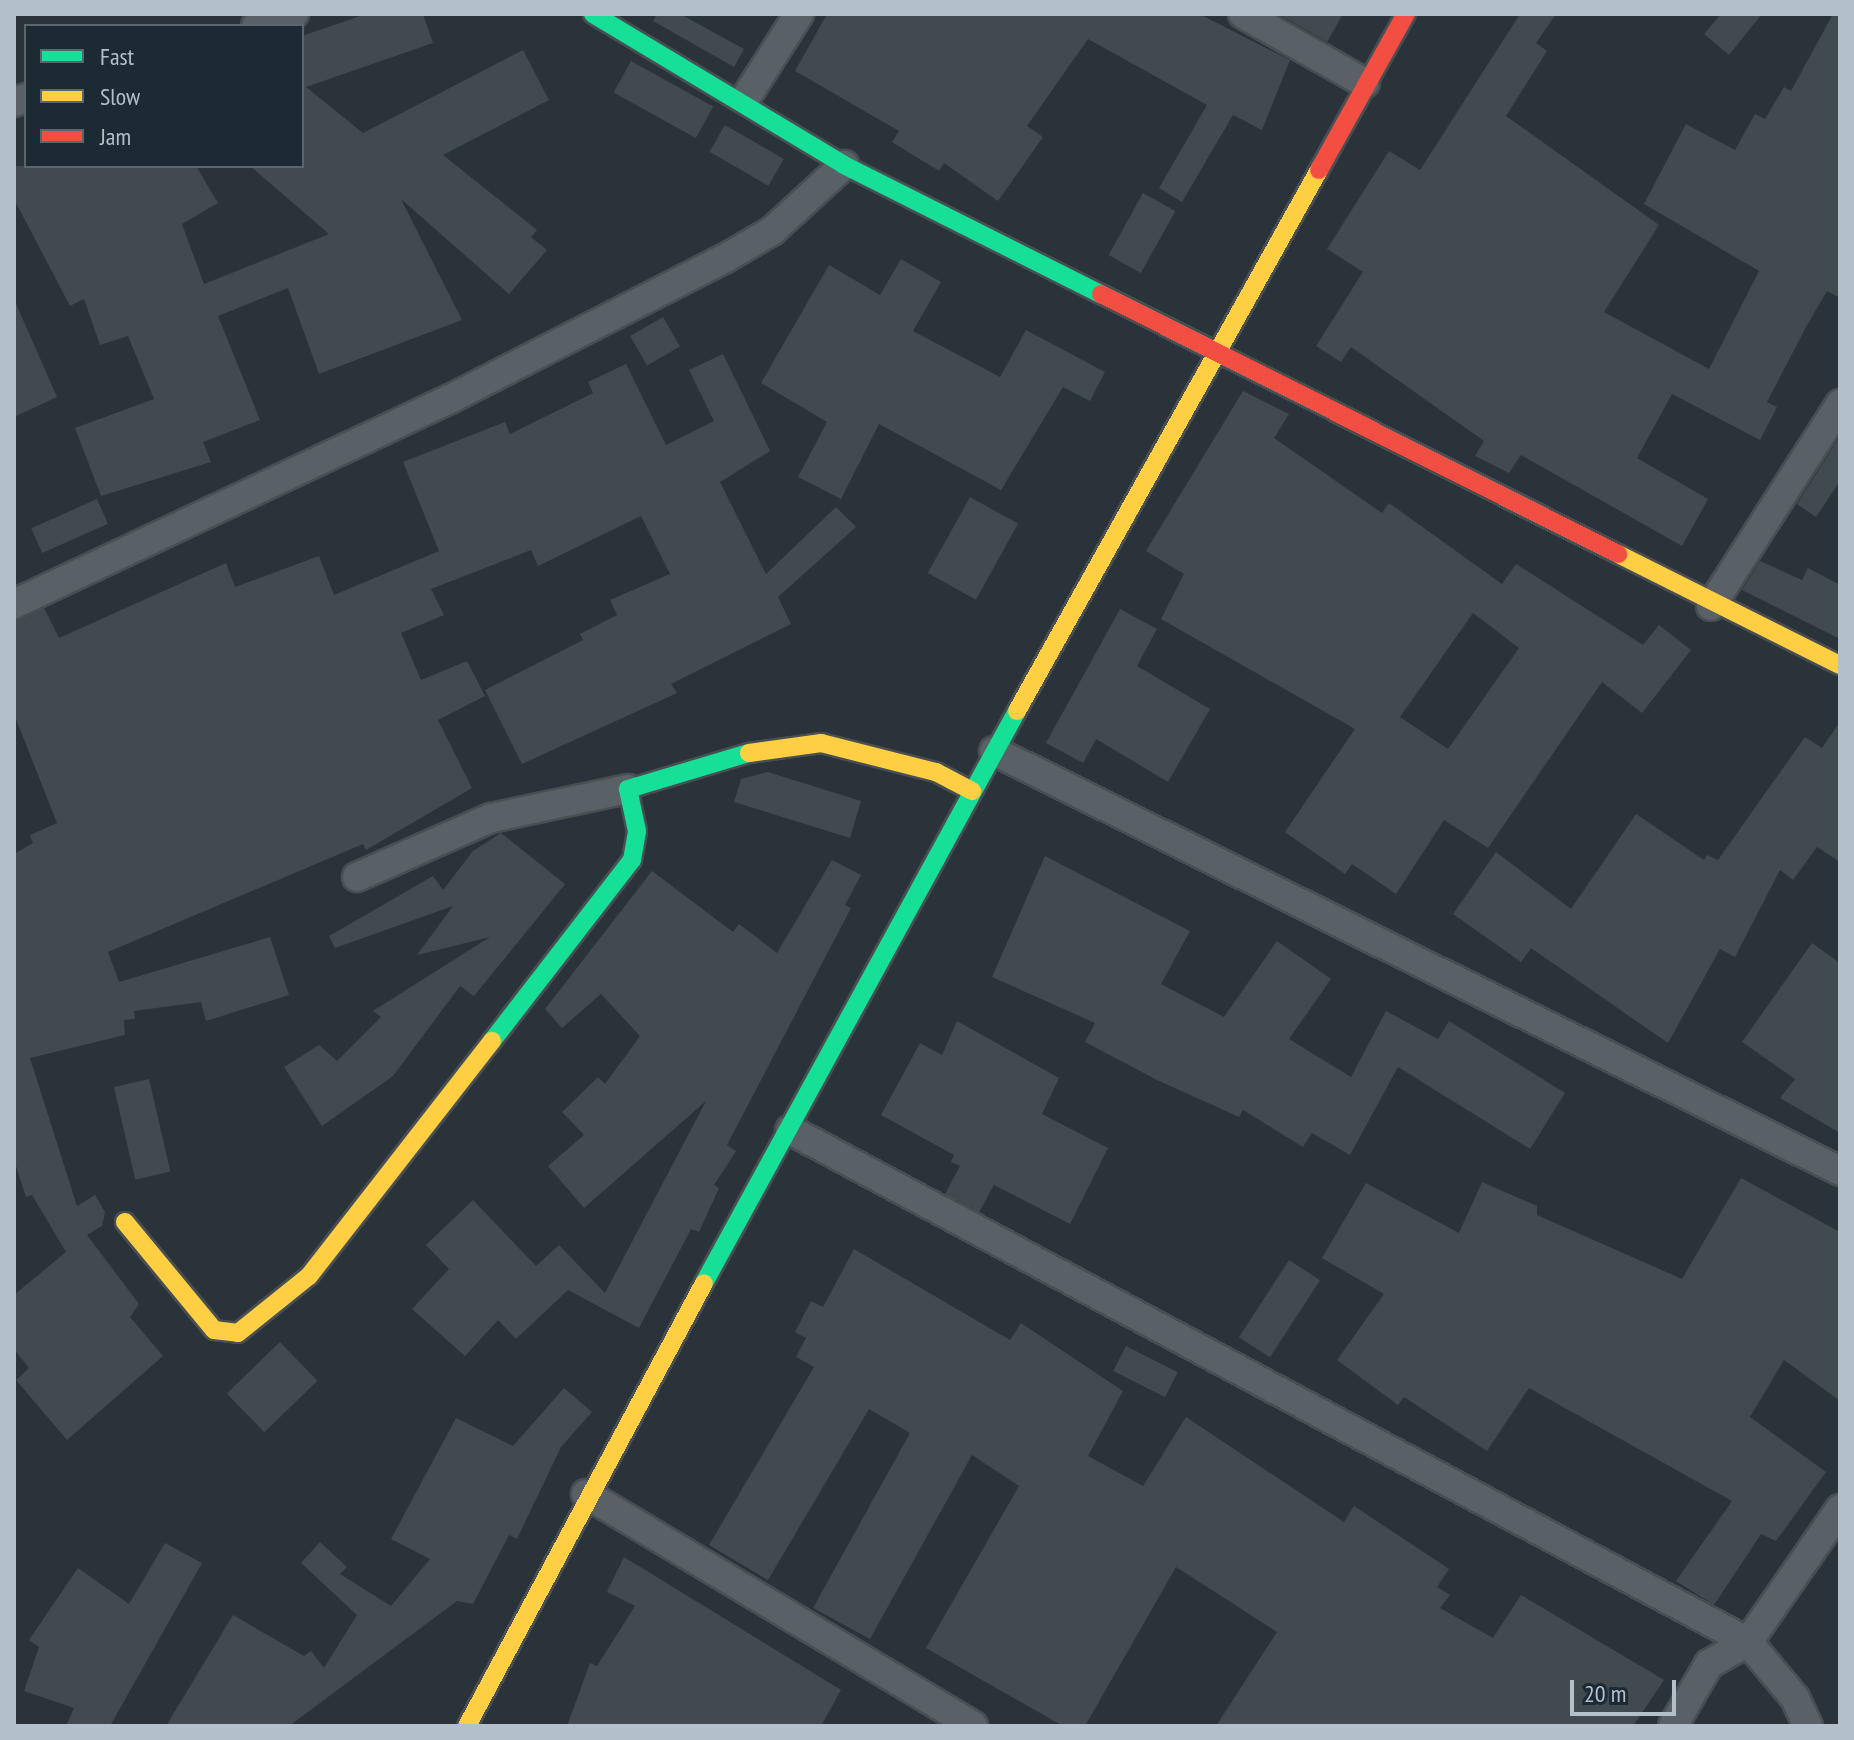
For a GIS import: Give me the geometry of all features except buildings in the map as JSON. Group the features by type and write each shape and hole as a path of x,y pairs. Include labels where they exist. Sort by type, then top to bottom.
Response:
{"street":[{"path":"262,24 294,14"},
{"path":"593,14 745,99 844,165 1711,606 1840,665"},
{"path":"745,99 799,14"},
{"path":"1243,14 1365,83"},
{"path":"467,1726 586,1494 790,1130 1212,351 1406,14"},
{"path":"14,604 450,399 724,259 772,231 844,165"},
{"path":"1711,606 1840,404"},
{"path":"357,877 491,818 628,789 758,750 821,743 936,772 972,791"},
{"path":"994,751 1840,1171"},
{"path":"125,1222 214,1330 238,1333 270,1310 309,1276 632,860 637,831 628,789"},
{"path":"790,1130 1748,1642 1795,1698 1808,1726"},
{"path":"586,1494 973,1726"},
{"path":"1673,1726 1709,1664 1748,1642 1840,1509"}],"traffic: fast":[{"path":"593,14 844,165 1101,294"},
{"path":"704,1283 1017,711"},
{"path":"492,1041 632,860 637,831 628,789 749,753"}],"traffic: slow":[{"path":"1017,711 1319,170"},
{"path":"1618,554 1840,665"},
{"path":"749,753 821,743 936,772 972,791"},
{"path":"125,1222 214,1330 238,1333 309,1276 492,1041"},
{"path":"467,1726 704,1283"}],"traffic: jam":[{"path":"1319,170 1406,14"},
{"path":"1101,294 1618,554"}]}
